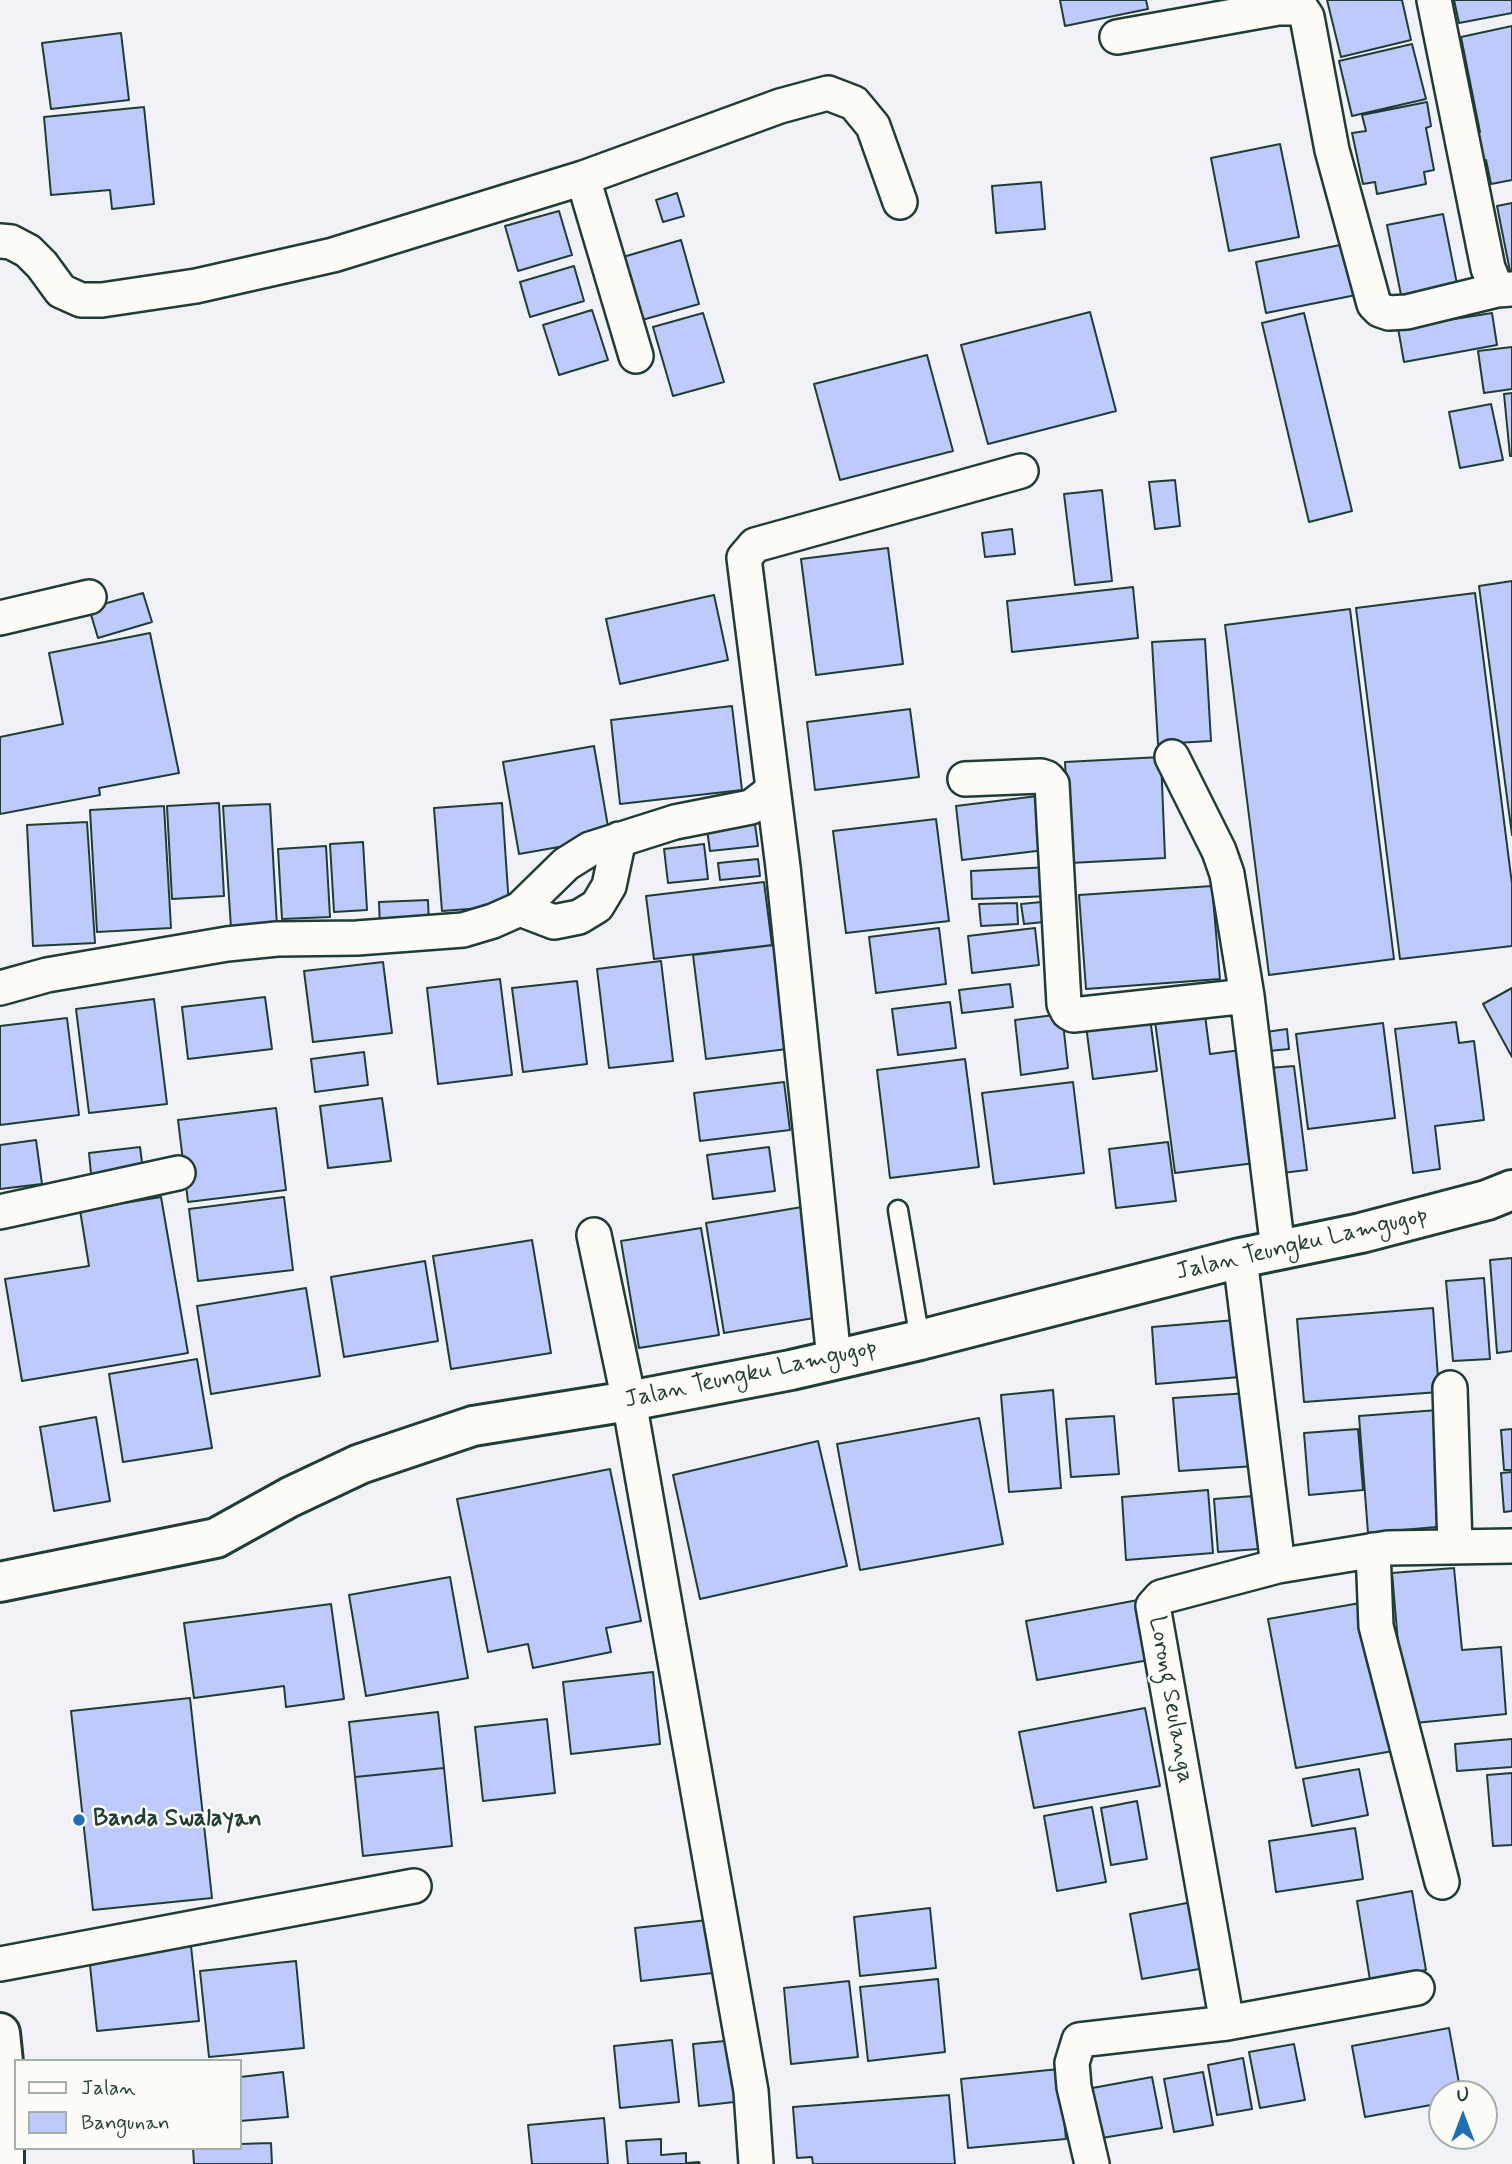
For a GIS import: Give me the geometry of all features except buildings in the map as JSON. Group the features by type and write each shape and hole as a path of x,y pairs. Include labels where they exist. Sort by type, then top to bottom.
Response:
{"street":[{"path":"1117,37 1278,8 1301,8 1307,17 1332,150 1374,304 1389,313 1407,312 1504,289 1488,268 1434,0"},
{"path":"0,241 11,242 28,251 61,291 81,300 102,300 196,286 333,255 583,178 780,106 828,93 854,103 873,127 900,202"},
{"path":"583,178 636,356"},
{"path":"834,1359 774,790 744,558 755,545 1021,471"},
{"path":"0,618 89,597"},
{"path":"1172,757 1223,862 1247,996 1278,1250"},
{"path":"965,779 1041,776 1052,784 1064,1004 1068,1012 1073,1015 1247,996"},
{"path":"0,988 47,975 227,944 463,930 520,909 566,864 590,849 675,822 751,807 774,790"},
{"path":"520,909 554,922 579,917 597,906 609,886 619,839"},
{"path":"0,1212 178,1172"},
{"name":"Jalan Teungku Lamgugop","path":"0,1582 216,1538 290,1497 360,1464 473,1426 629,1401 791,1370 920,1340 1240,1258 1361,1233 1487,1200 1512,1190"},
{"path":"594,1235 629,1401 751,2091 756,2164"},
{"path":"1240,1258 1279,1566 1373,1550 1512,1546"},
{"path":"1450,1388 1455,1546"},
{"path":"1373,1550 1376,1626 1442,1882"},
{"name":"Lorong Seulanga","path":"1227,2023 1153,1606 1161,1597 1279,1566"},
{"path":"0,1964 414,1886"},
{"path":"1092,2164 1074,2087 1072,2063 1079,2040 1227,2023 1417,1988"},
{"path":"0,2033 4,2072 4,2164"}],"lane":[{"path":"898,1210 920,1340"}],"place":[{"name":"Banda Swalayan","path":"79,1820"}]}
